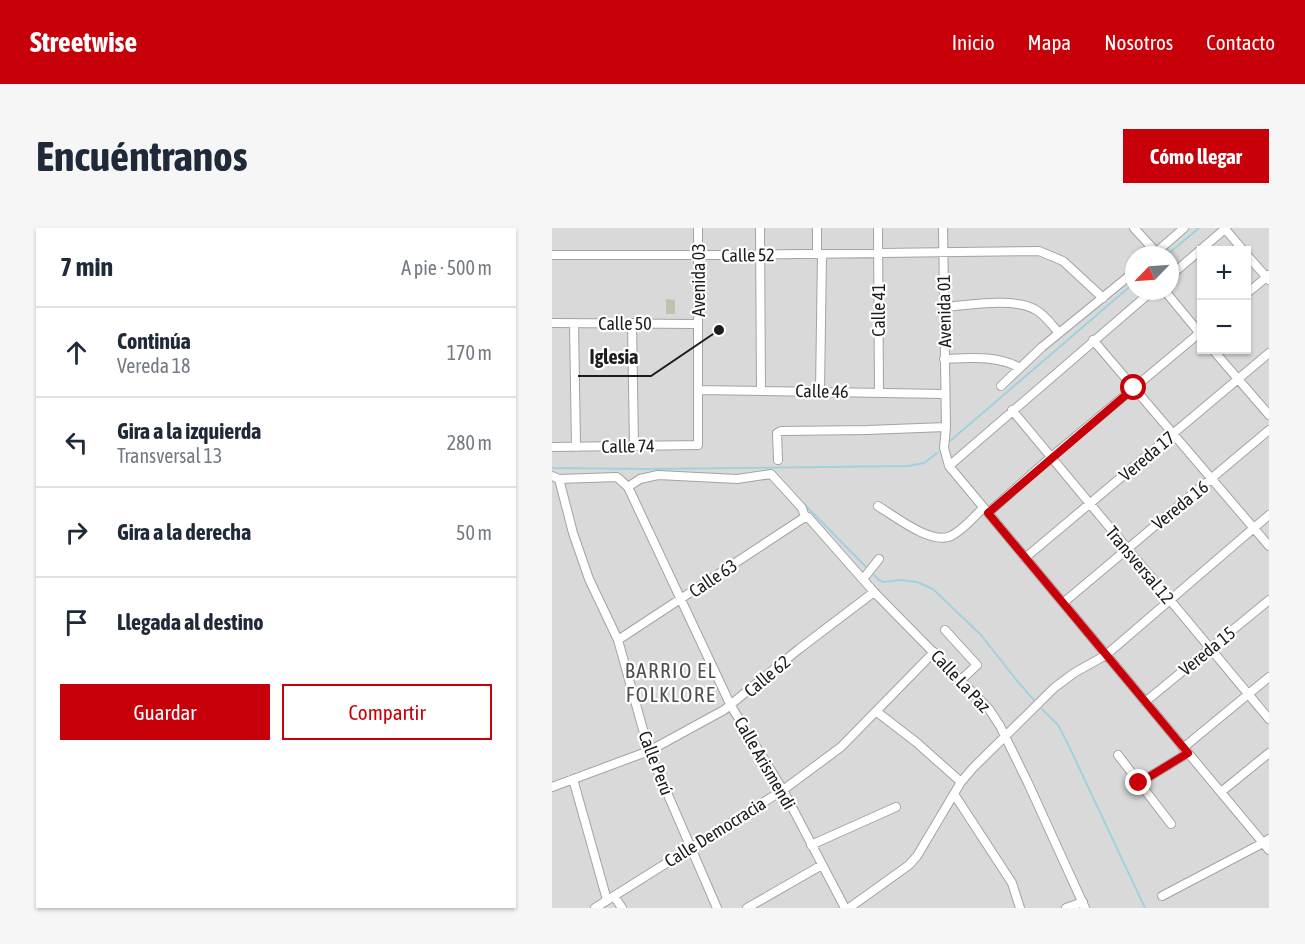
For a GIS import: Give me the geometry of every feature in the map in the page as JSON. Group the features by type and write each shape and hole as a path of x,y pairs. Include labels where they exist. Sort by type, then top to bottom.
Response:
{"street":[{"name":"Avenida 03","path":"698,228 699,440"},
{"path":"760,228 761,391"},
{"path":"817,228 820,254 820,391"},
{"name":"Calle 41","path":"878,228 879,393"},
{"name":"Avenida 01","path":"943,228 946,427 944,448 949,466"},
{"path":"1134,228 1149,246"},
{"path":"1164,246 1184,228"},
{"path":"1179,268 1225,228 1240,246"},
{"name":"Calle 52","path":"552,255 1039,251 1063,261 1102,298"},
{"path":"1251,259 1268,277 1251,290"},
{"path":"1001,386 1059,333 1125,279"},
{"path":"1141,300 949,466 1145,702 1267,844 1162,896"},
{"path":"1173,300 1197,328"},
{"path":"944,306 1023,304 1038,311 1059,333"},
{"name":"Calle 50","path":"552,323 698,324"},
{"path":"573,323 576,447"},
{"path":"632,323 634,446"},
{"path":"878,506 927,535 938,539 950,536 986,510 1197,336"},
{"path":"1093,340 1269,546"},
{"name":"Vereda 17","path":"1025,558 1269,353"},
{"path":"1216,354 1269,415"},
{"path":"944,359 986,358 1000,360 1020,368"},
{"name":"Calle 46","path":"699,390 945,394"},
{"name":"Transversal 12","path":"1012,410 1269,719"},
{"path":"778,460 777,433 781,431 946,427"},
{"name":"Vereda 16","path":"1063,603 1269,430"},
{"name":"Calle 74","path":"552,447 698,445 699,440"},
{"name":"Calle La Paz","path":"628,487 640,479 658,475 737,478 771,474 802,508 807,517 868,573 874,592 989,709 1005,737 1084,905"},
{"path":"556,478 617,477 628,487"},
{"name":"Calle Perú","path":"556,478 589,579 618,640 649,751 717,908"},
{"name":"Calle Arismendi","path":"628,487 731,706 783,790 847,908"},
{"path":"847,908 909,865 917,856 961,782 1054,688 1074,673 1106,655 1269,515"},
{"name":"Calle 63","path":"618,640 807,517"},
{"path":"868,573 879,559"},
{"name":"Calle 62","path":"552,787 649,751 731,706 799,649 874,592"},
{"name":"Vereda 15","path":"1145,702 1269,600"},
{"path":"945,630 978,665 962,680"},
{"name":"Calle Democracia","path":"595,908 690,846 783,790 841,747 934,652"},
{"path":"1139,783 1186,750 1269,676"},
{"path":"877,712 916,742 961,782"},
{"path":"1221,792 1269,753"},
{"path":"1118,755 1171,824"},
{"path":"573,779 610,898 622,908"},
{"path":"954,794 1012,883 1020,908"},
{"path":"811,844 896,807"},
{"path":"747,908 822,865"},
{"path":"1066,908 1084,905"}],"shaded area":[{"path":"552,228 1269,228 1269,908 552,908"},
{"path":"666,299 675,300 675,314 666,314"}],"waterway":[{"path":"1178,246 1199,228"},
{"path":"950,441 1125,291"},
{"path":"552,468 908,466 924,463 937,453"},
{"path":"803,503 879,580 917,582 933,589 981,635 1034,700"},
{"path":"1042,709 1058,725 1067,742 1145,908"}],"place":[{"name":"Iglesia","path":"719,330"}],"district":[{"name":"BARRIO EL FOLKLORE","path":"671,682"}],"route":[{"path":"1134,388 988,513 1188,753 1139,783"}]}
